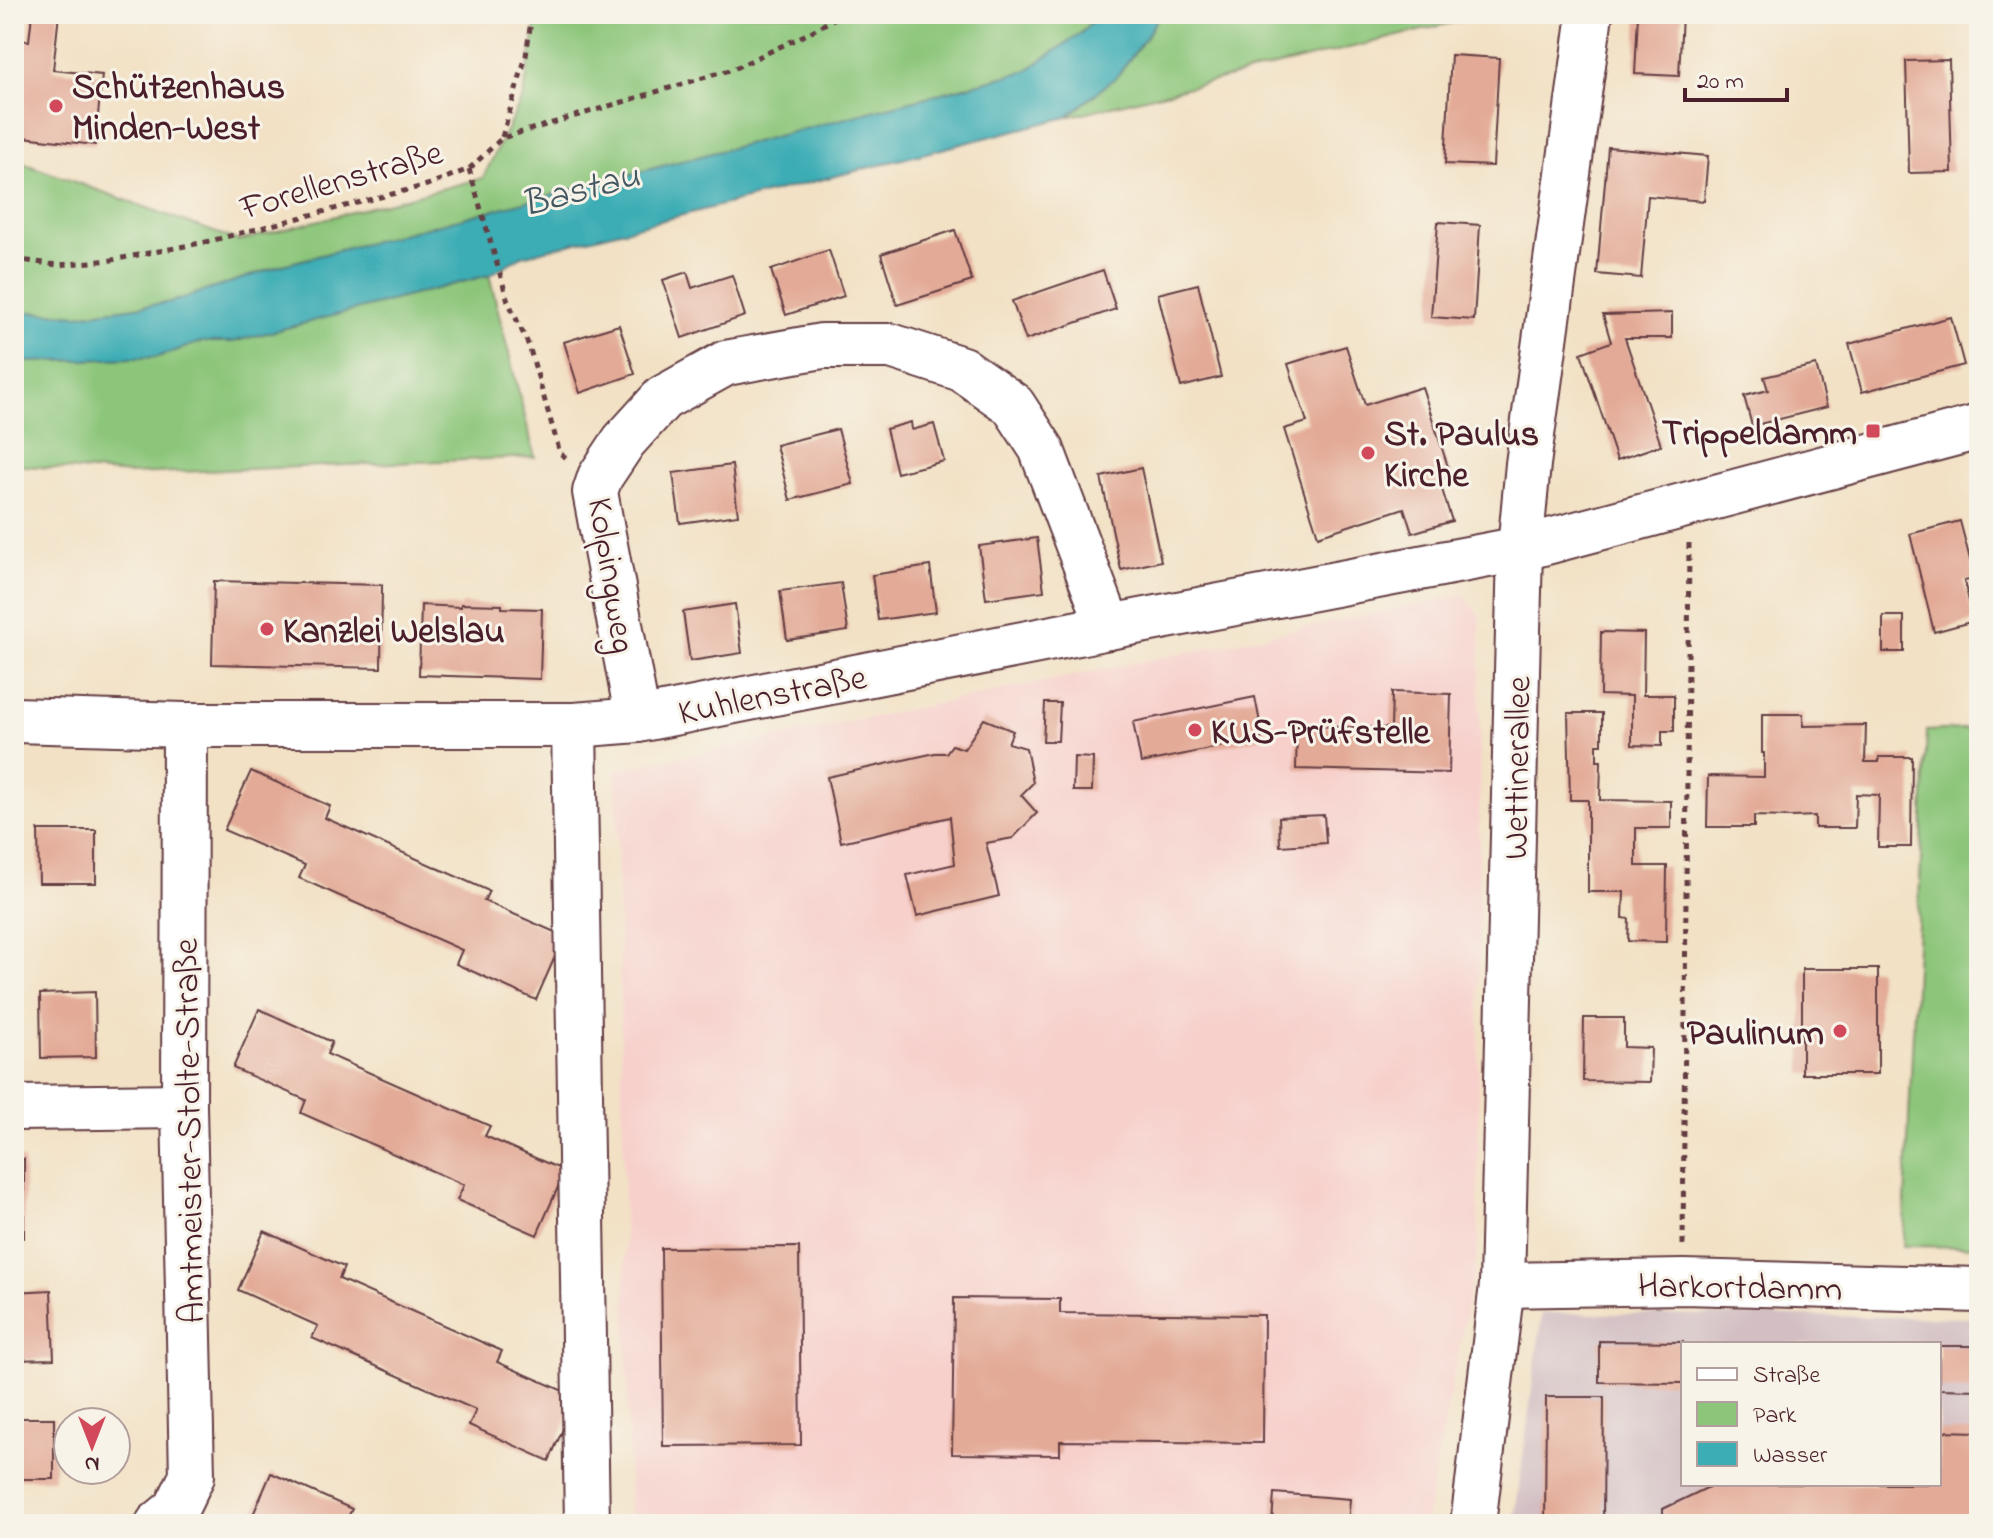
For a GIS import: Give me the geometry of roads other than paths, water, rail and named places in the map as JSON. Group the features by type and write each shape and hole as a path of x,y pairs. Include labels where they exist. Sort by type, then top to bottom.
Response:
{"street":[{"name":"Wettinerallee","path":"1473,1524 1502,1285 1520,549 1528,464 1590,14"},
{"name":"Kolpingweg","path":"638,720 595,492 600,477 624,441 663,398 726,363 822,346 891,346 962,369 1013,405 1041,448 1109,627"},
{"path":"1520,549 1979,427"},
{"name":"Kuhlenstraße","path":"14,720 185,725 574,725 638,720 1520,549"},
{"name":"Amtmeister-Stolte-Straße","path":"158,1524 176,1509 192,1476 184,1106 185,725"},
{"path":"574,725 587,1524"},
{"path":"14,1108 184,1106"},
{"name":"Harkortdamm","path":"1502,1285 1683,1282 1979,1290"}],"water":[{"name":"Bastau","path":"1100,14 1160,14 1117,76 1067,117 522,256 489,275 232,342 201,342 157,357 29,362 14,359 14,311 78,315 172,302 283,265 1026,71 1081,33"}],"place":[{"name":"Schützenhaus Minden-West","path":"56,106"},
{"name":"Trippeldamm","path":"1873,431"},
{"name":"St. Paulus Kirche","path":"1368,453"},
{"name":"Kanzlei Welslau","path":"267,629"},
{"name":"KUS-Prüfstelle","path":"1195,730"},
{"name":"Paulinum","path":"1840,1031"}]}
